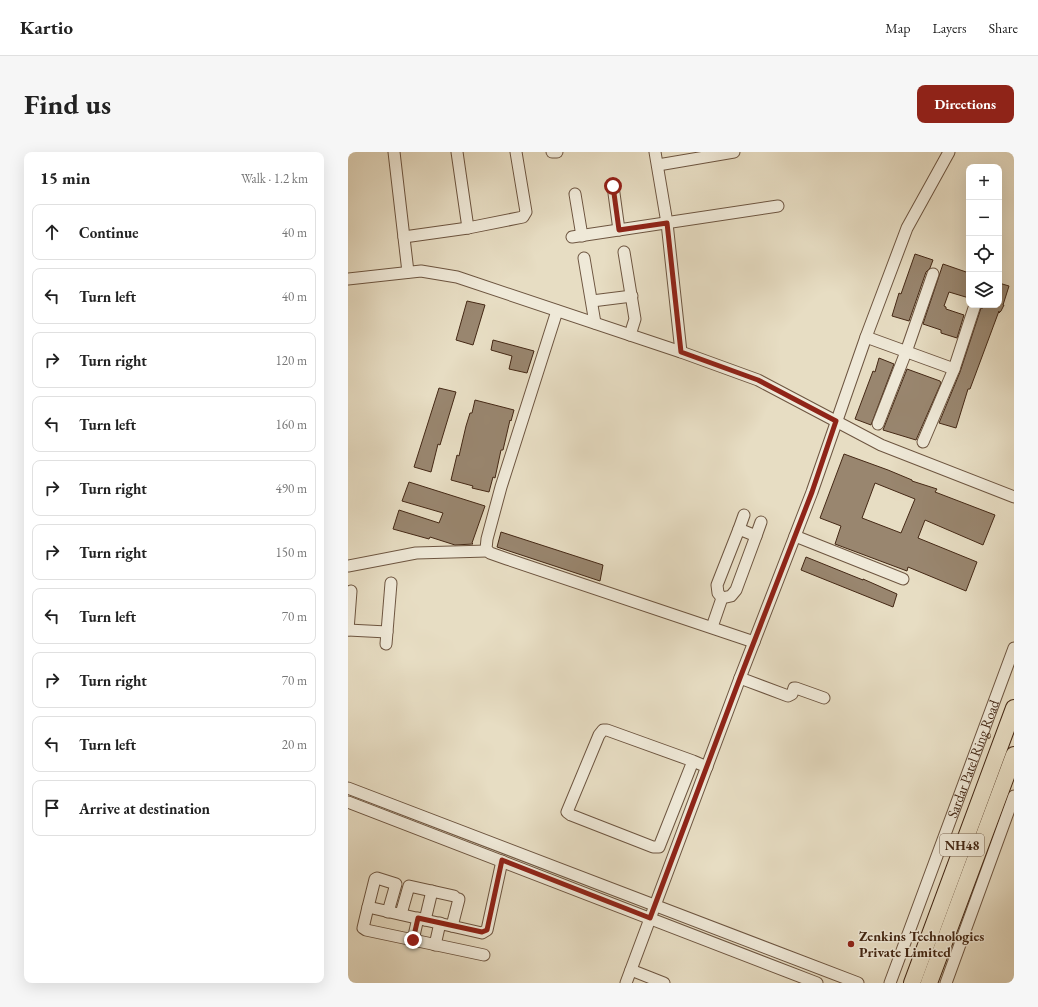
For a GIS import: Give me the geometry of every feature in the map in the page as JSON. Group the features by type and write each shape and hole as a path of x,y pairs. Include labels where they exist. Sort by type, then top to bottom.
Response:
{"highway":[{"name":"Sardar Patel Ring Road","path":"912,983 1014,708"},
{"name":"NH48","path":"929,983 1014,755"}],"street":[{"path":"394,152 408,272"},
{"path":"457,152 468,228"},
{"path":"404,237 468,228 523,217 526,212 516,152"},
{"path":"552,152 557,152"},
{"path":"655,152 667,223 681,352"},
{"path":"658,165 734,152"},
{"path":"626,983 740,678 812,492 866,337 907,228 915,211 949,152"},
{"path":"613,186 619,230"},
{"path":"575,194 577,236 778,206"},
{"path":"624,252 635,319 630,335"},
{"path":"584,258 595,323"},
{"path":"348,279 421,271 457,277 681,352 758,380 881,444 1014,497"},
{"path":"878,424 906,352 933,274"},
{"path":"592,301 632,296"},
{"path":"923,442 954,369 974,308"},
{"path":"487,551 485,546 502,487 557,310"},
{"path":"866,337 954,369"},
{"path":"722,598 718,593 717,585 744,515"},
{"path":"722,598 731,596 736,590 761,522"},
{"path":"739,529 756,536"},
{"path":"795,536 903,579"},
{"path":"348,566 416,553 487,551 754,642"},
{"path":"351,591 348,630 387,638 391,583"},
{"path":"712,628 722,598"},
{"name":"Sardar Patel Ring Road","path":"890,983 1014,648"},
{"path":"740,678 788,696 792,694 794,688 796,688 824,698"},
{"path":"693,761 659,847 656,848 571,815 567,812 599,735 603,730 693,761 707,767"},
{"path":"348,788 858,983"},
{"path":"946,983 1014,796"},
{"path":"348,802 502,860 817,983"},
{"path":"677,802 692,808"},
{"path":"671,817 686,823"},
{"path":"368,907 482,932 487,930 502,860"},
{"path":"388,912 396,884 377,878 375,879 364,929 484,955"},
{"path":"401,914 409,886 432,891 456,898 452,926"},
{"path":"413,940 432,891"},
{"path":"436,945 440,923"},
{"path":"631,970 664,983"}],"building":[{"path":"915,254 933,260 930,268 926,272 909,321 892,316 899,293 901,294"},
{"path":"943,264 966,272 966,297 949,292 944,306 946,309 964,315 957,338 941,333 941,330 923,324"},
{"path":"1002,284 1009,286 1004,305 999,313 999,311 970,389 968,389 956,428 939,423 960,372 981,308 1002,308"},
{"path":"467,301 485,305 473,345 456,340"},
{"path":"493,340 534,351 527,373 509,369 512,356 491,350"},
{"path":"879,358 894,364 871,425 855,419 873,371 875,372"},
{"path":"907,369 940,381 941,383 916,440 883,430"},
{"path":"439,388 456,392 440,445 438,444 431,472 414,467"},
{"path":"475,400 514,410 511,421 510,420 503,450 501,450 495,478 493,477 489,492 472,488 473,486 451,480 457,455 459,456 466,426 470,413 472,413"},
{"path":"844,454 888,470 912,481 937,489 935,492 995,515 983,545 925,520 918,538 977,562 966,591 908,567 907,571 835,544 841,526 820,518","holes":["875,483 915,499 901,533 862,518"]},
{"path":"409,482 485,506 472,543 473,544 455,545 430,537 429,539 393,529 399,510 439,523 443,513 402,501"},
{"path":"501,532 603,565 600,581 497,547"},
{"path":"806,557 897,594 893,607 801,570"}],"place":[{"name":"Zenkins Technologies Private Limited","path":"851,944"}],"route":[{"path":"413,940 418,918 485,932 487,930 502,860 650,918 812,492 836,421 758,380 681,352 667,223 619,230 613,186"}]}
